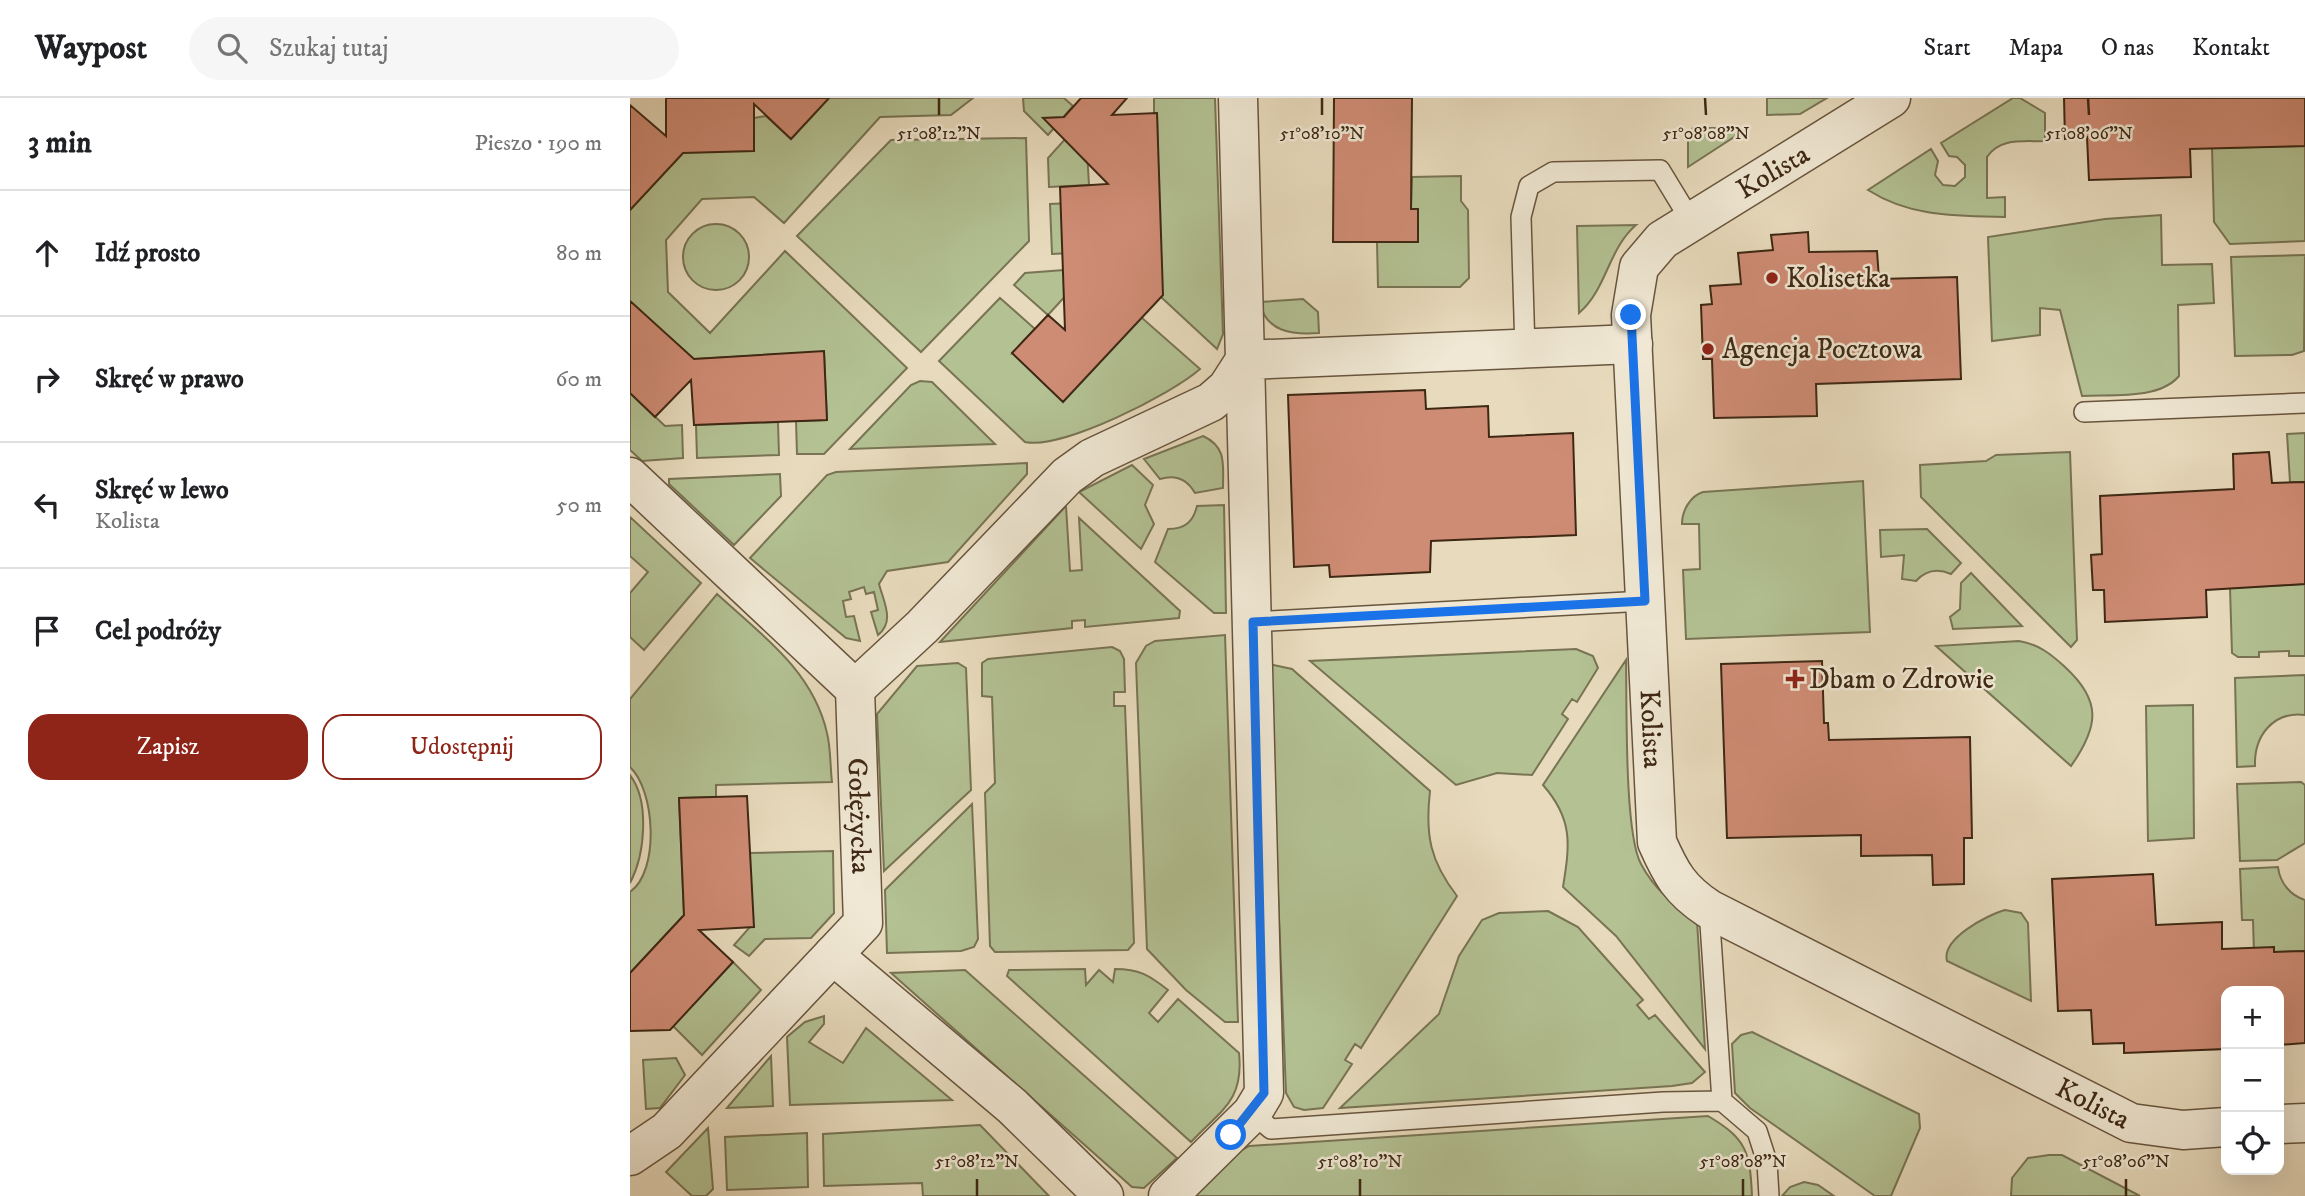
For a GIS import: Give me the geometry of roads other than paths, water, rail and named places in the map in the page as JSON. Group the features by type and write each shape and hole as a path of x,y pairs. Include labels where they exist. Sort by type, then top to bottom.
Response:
{"street":[{"path":"1168,1196 1252,1112 1264,1093 1238,98"},
{"name":"Kolista","path":"1891,98 1662,240 1639,267 1631,315 1657,842 1670,870 1686,894 1709,909 2131,1124 2183,1130 2221,1127"},
{"path":"1245,360 1633,344"},
{"path":"630,477 855,689 922,627 1055,486 1092,458 1211,402 1227,388 1245,360"},
{"name":"Gołężycka","path":"630,1156 667,1131 863,923 855,689"},
{"path":"834,955 1012,1106 1104,1196"},
{"path":"2284,1124 2305,1123"}],"lane":[{"path":"1525,349 1521,216 1529,186 1553,172 1660,170 1691,221"},
{"path":"2084,412 2305,403"},
{"path":"1253,622 1645,601"},
{"path":"1709,909 1722,1101"},
{"path":"1252,1112 1271,1129 1663,1102 1722,1101 1757,1131 1767,1162 1769,1196"}],"place":[{"name":"Kolisetka","path":"1772,278"},
{"name":"Agencja Pocztowa","path":"1708,349"},
{"name":"Dbam o Zdrowie","path":"1795,679"}]}
